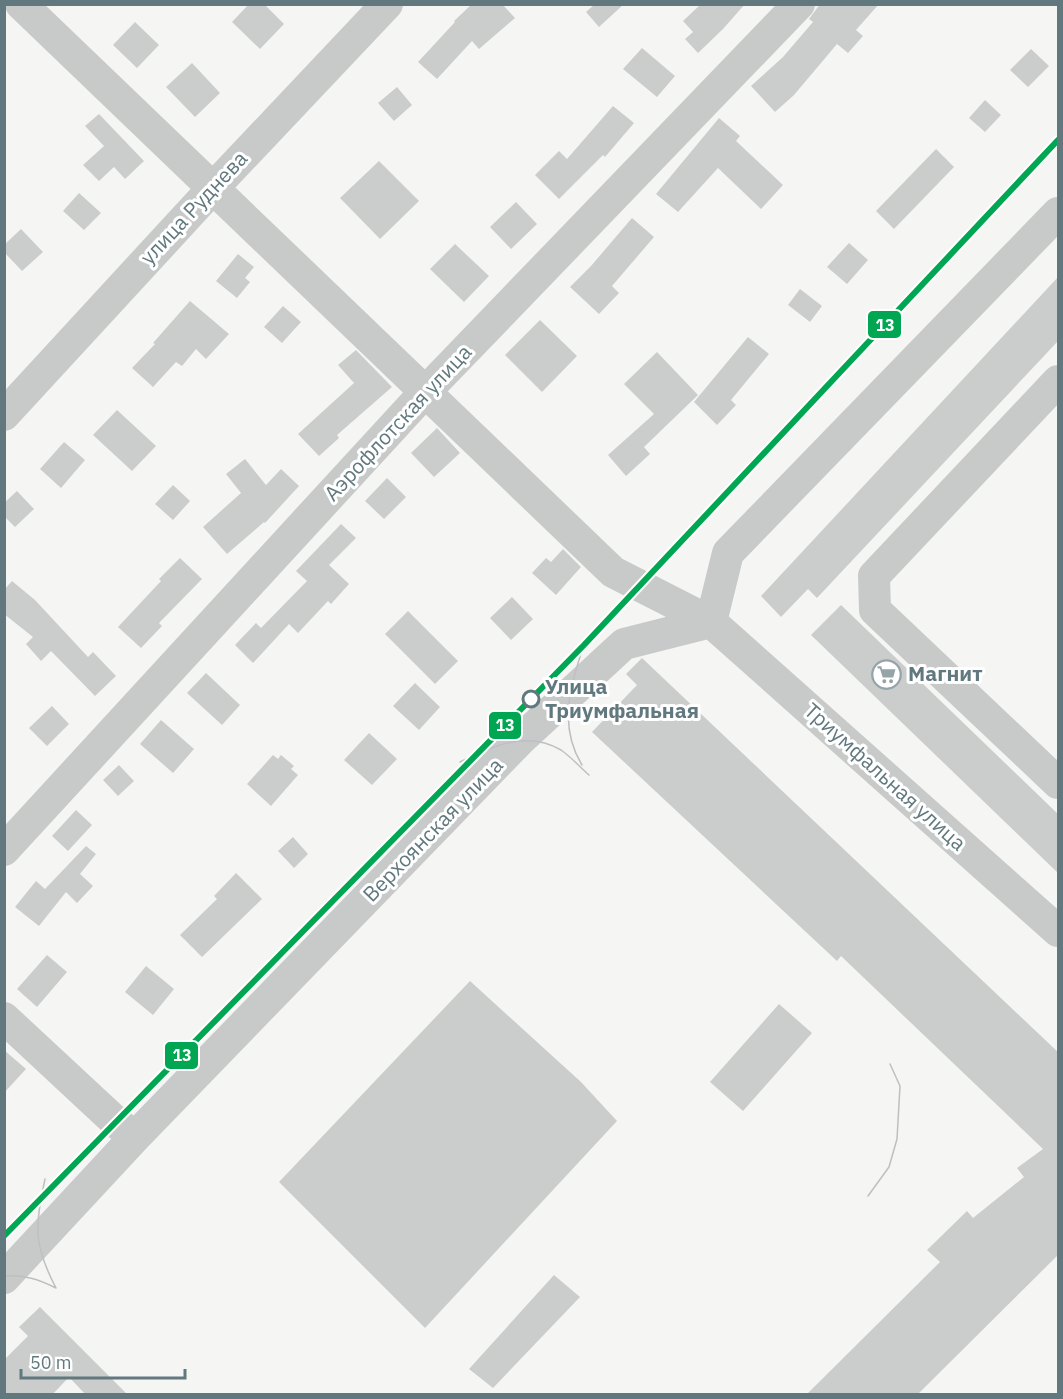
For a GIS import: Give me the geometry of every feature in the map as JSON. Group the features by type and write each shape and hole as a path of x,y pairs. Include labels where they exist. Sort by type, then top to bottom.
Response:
{"street":[{"name":"Триумфальная улица","path":"21,4 613,572 711,622 1059,931"},
{"name":"улица Руднева","path":"4,415 214,187 387,4"},
{"name":"Аэрофлотская улица","path":"4,850 426,391 799,4"},
{"path":"711,622 728,553 1059,213"},
{"path":"1059,381 874,576 876,610 1059,783"},
{"name":"Верхоянская улица","path":"4,1278 135,1137 520,740 624,644 711,622"},
{"path":"4,1018 135,1137"}],"building":[{"path":"249,4 264,4 284,24 260,49 232,22"},
{"path":"472,4 502,4 515,18 479,49 472,41 437,79 418,62"},
{"path":"595,4 624,4 599,27 586,12"},
{"path":"701,4 745,4 698,53 685,39 693,32 683,21"},
{"path":"820,4 879,4 856,30 863,36 848,53 837,44 794,95 775,112 751,86 783,57 813,22 809,19"},
{"path":"135,22 159,45 137,68 113,45"},
{"path":"642,48 675,76 657,97 623,69"},
{"path":"1031,49 1049,66 1028,87 1010,70"},
{"path":"192,63 220,93 195,117 166,87"},
{"path":"397,87 412,105 394,121 378,103"},
{"path":"985,100 1001,115 985,132 969,118"},
{"path":"613,106 634,123 605,157 603,155 559,199 535,175 559,151 567,159"},
{"path":"99,114 144,161 125,179 114,167 99,181 83,165 104,146 85,126"},
{"path":"719,118 740,136 736,141 783,185 761,209 718,168 678,212 656,194"},
{"path":"936,149 954,167 894,229 876,211"},
{"path":"379,161 419,201 380,239 340,198"},
{"path":"79,193 101,213 84,230 63,211"},
{"path":"516,202 537,224 511,249 490,227"},
{"path":"632,218 654,237 612,286 619,293 599,314 570,287"},
{"path":"21,229 43,252 22,271 4,252 4,245"},
{"path":"849,243 868,260 847,284 827,267"},
{"path":"455,244 489,276 464,302 430,269"},
{"path":"238,254 254,267 245,278 250,282 237,298 216,281"},
{"path":"1059,276 1059,340 817,598 808,589 781,617 761,596"},
{"path":"800,289 822,306 810,322 788,305"},
{"path":"190,301 229,334 206,359 196,349 182,366 176,362 153,387 132,368"},
{"path":"283,306 301,322 282,343 264,327"},
{"path":"540,320 577,356 542,392 505,355"},
{"path":"748,337 769,354 731,400 736,405 717,425 694,402"},
{"path":"356,350 392,387 337,435 339,438 319,456 298,434 354,383 338,365"},
{"path":"657,352 698,395 644,447 650,454 626,476 608,455 654,414 624,384"},
{"path":"117,410 156,446 132,471 93,435"},
{"path":"437,428 460,453 434,477 411,453"},
{"path":"64,442 85,460 61,488 40,469"},
{"path":"245,459 266,485 281,469 299,486 265,523 227,554 203,527 241,493 226,474"},
{"path":"387,478 406,497 384,519 365,501"},
{"path":"173,485 190,501 173,520 155,504"},
{"path":"17,491 34,509 15,527 4,516 4,503"},
{"path":"341,524 356,538 329,565 349,584 331,604 328,601 298,633 289,624 253,663 235,645 256,623 261,628 307,581 296,571"},
{"path":"563,549 581,567 556,595 532,573 546,558 551,562"},
{"path":"180,558 202,579 159,623 162,626 141,648 118,627"},
{"path":"12,581 35,600 88,657 93,652 116,676 95,696 51,651 41,661 26,644 33,637 4,614 4,590"},
{"path":"512,597 533,619 511,640 490,618"},
{"path":"841,605 1059,815 1059,874 811,635"},
{"path":"408,611 458,661 435,684 385,634"},
{"path":"642,658 1059,1053 1059,1254 917,1395 806,1395 940,1262 927,1250 967,1211 973,1218 1024,1177 1017,1168 1043,1149 841,956 837,961 592,732 637,685 626,674"},
{"path":"206,673 240,705 222,725 187,693"},
{"path":"415,683 440,707 419,730 393,706"},
{"path":"52,706 69,724 47,746 29,728"},
{"path":"161,720 194,749 173,773 140,744"},
{"path":"369,733 397,759 372,785 344,760"},
{"path":"273,755 278,759 281,755 294,766 291,769 298,775 271,806 247,784"},
{"path":"119,765 134,781 118,796 103,780"},
{"path":"76,810 92,825 68,851 52,836"},
{"path":"293,837 308,854 294,868 278,851"},
{"path":"86,846 96,854 80,874 93,886 77,903 66,892 39,926 15,907 36,881 45,889"},
{"path":"236,873 262,899 202,957 180,935 217,899 214,896"},
{"path":"47,955 67,972 37,1007 17,989"},
{"path":"146,966 174,989 153,1015 125,992"},
{"path":"470,981 581,1082 617,1121 425,1328 279,1182"},
{"path":"779,1004 812,1033 743,1111 710,1082"},
{"path":"4,1050 26,1069 4,1093"},
{"path":"554,1275 580,1297 493,1388 469,1369"},
{"path":"40,1307 128,1395 86,1395 69,1377 52,1395 4,1395 4,1360 28,1336 19,1327"}],"tram line":[{"path":"582,765 570,735 568,720 574,675 584,645"},
{"path":"460,762 510,742 535,741 561,750 589,775"},
{"path":"868,1196 889,1167 897,1139 900,1086 890,1064"},
{"path":"45,1179 39,1210 38,1235 43,1259 56,1288"},
{"path":"4,1276 31,1278 56,1288"}],"transit line":[{"name":"13","path":"4,1236 584,645 1058,140"}],"place":[{"name":"Магнит","path":"887,674"},
{"name":"Улица Триумфальная","path":"531,699"}]}
